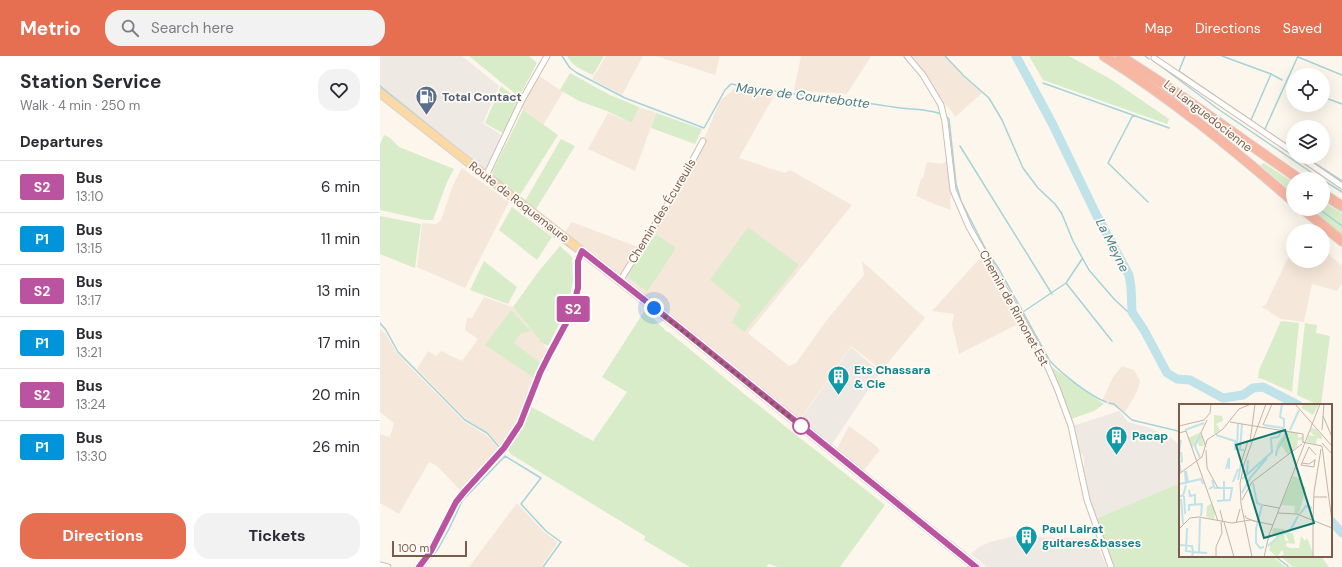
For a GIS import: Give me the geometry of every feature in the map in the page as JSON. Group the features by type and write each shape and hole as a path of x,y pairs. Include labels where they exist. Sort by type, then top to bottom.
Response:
{"highway":[{"name":"La Languedocienne","path":"1104,56 1140,80 1197,122 1286,195"},
{"name":"La Languedocienne","path":"1120,56 1171,89 1289,172"},
{"path":"1330,198 1342,206"},
{"path":"1311,216 1342,242"}],"main road":[{"name":"Route de Roquemaure","path":"380,93 620,281 976,567"}],"street":[{"path":"486,176 522,100 547,56"},
{"name":"Chemin de Rimonet Est","path":"907,56 923,75 941,105 945,122 953,190 969,227 1043,356 1057,388 1071,426 1087,500 1111,567"},
{"path":"1154,58 1286,147"},
{"name":"Chemin des Écureuils","path":"620,281 680,184 703,141"},
{"path":"1310,164 1342,186"},
{"path":"418,567 431,551 456,502 504,448 520,424 547,359 571,314 578,288 578,261 582,251"},
{"path":"380,565 388,567"}],"shaded area":[{"path":"380,56 462,56 499,86 483,123 503,136 485,172 380,86"},
{"path":"606,56 643,56 622,95 592,79"},
{"path":"656,56 720,56 715,75"},
{"path":"801,56 871,56 847,94 794,90"},
{"path":"910,56 944,56 982,93 955,117 942,101 929,78"},
{"path":"538,75 563,92 543,125 521,108"},
{"path":"735,88 775,94 739,158 784,173 790,170 852,205 748,333 789,366 796,363 826,321 864,275 862,261 925,318 882,370 851,346 800,420 684,325 564,233 572,222 638,247 655,229 695,160 720,101"},
{"path":"639,107 656,113 635,171 588,149 608,113 632,123"},
{"path":"927,162 943,164 944,162 948,162 952,192 950,200 951,210 916,196"},
{"path":"462,168 509,202 465,288 417,267 422,223 436,224 441,220 453,185"},
{"path":"1330,255 1342,266 1342,283 1337,291 1312,284 1304,322 1281,319 1262,307 1266,304 1286,262 1286,268 1330,268"},
{"path":"981,257 1011,308 1018,324 959,354 952,325 954,314 932,311"},
{"path":"484,297 513,307 548,350 522,414 501,447 487,432 466,419 417,369 428,351 436,356 441,351 462,361 478,339 465,330 467,318 472,318"},
{"path":"380,329 386,334 396,352 465,422 486,435 500,449 461,491 437,466 429,462 399,514 380,503 380,434 390,437 394,423 380,412"},
{"path":"851,347 880,372 831,446 800,421"},
{"path":"1122,366 1134,370 1140,381 1137,392 1125,412 1102,401 1113,377"},
{"path":"1119,411 1128,422 1150,428 1171,438 1179,444 1179,483 1095,519 1089,501 1083,471 1083,455 1080,453 1073,426"},
{"path":"849,426 880,450 864,470 836,450"},
{"path":"517,503 545,533 558,542 541,567 469,567"},
{"path":"1014,536 1094,539 1107,567 987,567 971,554 979,547 990,542"}],"green space":[{"path":"469,56 529,56 537,63 519,97"},
{"path":"567,56 604,56 593,75 575,65"},
{"path":"1029,56 1069,56 1112,80 1169,119 1167,124 1043,80"},
{"path":"570,73 610,95 639,107 632,123 607,111 579,101 560,90"},
{"path":"501,86 520,101 504,134 485,123"},
{"path":"523,110 558,135 520,195 493,176 492,172"},
{"path":"656,113 702,129 695,144 651,128"},
{"path":"384,135 390,138 399,147 454,169 447,182 433,220 425,220 380,210 380,145"},
{"path":"561,139 575,146 536,209 525,201"},
{"path":"1264,163 1286,177 1286,187 1260,165"},
{"path":"1330,206 1342,213 1342,235 1320,216 1330,216"},
{"path":"512,207 552,237 537,260 499,230"},
{"path":"380,216 421,224 415,268 380,254"},
{"path":"748,227 799,265 744,332 732,322 741,305 710,280"},
{"path":"656,234 676,248 647,292 625,275 643,245 650,237 653,238"},
{"path":"560,246 572,257 573,281 568,307 548,346 542,343 513,307 539,271"},
{"path":"484,261 517,287 508,304 470,290"},
{"path":"511,310 531,331 521,333 514,343 540,363 534,378 485,345"},
{"path":"645,310 666,331 885,505 840,567 778,567 769,564 766,567 690,567 644,540 645,536 512,455 507,449 520,428 530,406 593,441 627,392 602,377"},
{"path":"1281,321 1299,323 1292,392 1258,378 1259,370"},
{"path":"1305,323 1317,325 1316,333 1330,336 1321,404 1316,404 1297,395"},
{"path":"1049,365 1104,404 1094,411 1071,419"},
{"path":"1179,483 1179,557 1273,557 1286,567 1113,567 1095,519"},
{"path":"1281,557 1322,557 1329,567 1293,567"}],"waterway":[{"name":"Mayre de Courtebotte","path":"562,56 570,68 577,73 625,98 704,128 725,90 731,84 792,94 923,110 941,114"},
{"path":"945,56 964,76 989,98 1002,120 1023,168 1038,188 1055,204 1062,214 1073,241 1089,270 1114,299 1127,311 1132,312"},
{"name":"La Meyne","path":"1016,56 1053,125 1097,216 1129,275 1132,312 1144,330 1167,373 1177,379 1190,380 1223,398 1243,395 1253,388 1263,387 1296,404"},
{"path":"1145,56 1149,59"},
{"path":"1185,56 1179,71 1286,144"},
{"path":"1222,56 1271,74"},
{"path":"1265,129 1298,56"},
{"path":"1298,57 1342,75"},
{"path":"1154,61 1218,109 1311,172"},
{"path":"1251,120 1271,74 1282,80"},
{"path":"1043,83 1169,128"},
{"name":"Mayre de Courtebotte","path":"380,86 448,141"},
{"path":"1330,100 1342,104"},
{"path":"1133,115 1108,163 1148,202"},
{"name":"Mayre de Courtebotte","path":"947,117 949,119 956,184 961,201 985,248 999,269 1050,361 1076,384 1092,395 1106,402"},
{"path":"960,146 1052,294"},
{"path":"1316,164 1342,181"},
{"path":"497,179 536,210"},
{"path":"1330,184 1342,192"},
{"path":"496,189 555,237"},
{"path":"1328,216 1342,226"},
{"path":"562,242 576,252"},
{"path":"1023,312 1066,283 1082,259"},
{"path":"1066,283 1112,341"},
{"path":"380,323 386,330 398,352 465,420 487,433 500,448"},
{"name":"Mayre de Courtebotte","path":"1109,403 1114,404 1132,420 1178,431 1179,433"},
{"path":"505,456 541,478 521,504 546,531 561,542 543,567"},
{"path":"424,567 438,549 462,501 505,456"},
{"name":"La Meyne","path":"1332,522 1342,533"},
{"name":"Mayre de Courtebotte","path":"1276,557 1289,567"}],"bus line":[{"name":"S2","path":"419,567 431,551 456,502 504,448 520,424 540,373 567,323 574,306 578,288 578,261 582,251 680,328 976,567"}],"place":[{"name":"Total Contact","path":"426,116"},
{"name":"Ets Chassara & Cie","path":"838,396"},
{"name":"Pacap","path":"1116,456"},
{"name":"Paul Lairat guitares&basses","path":"1027,556"}],"route":[{"path":"654,308 801,426"}]}
